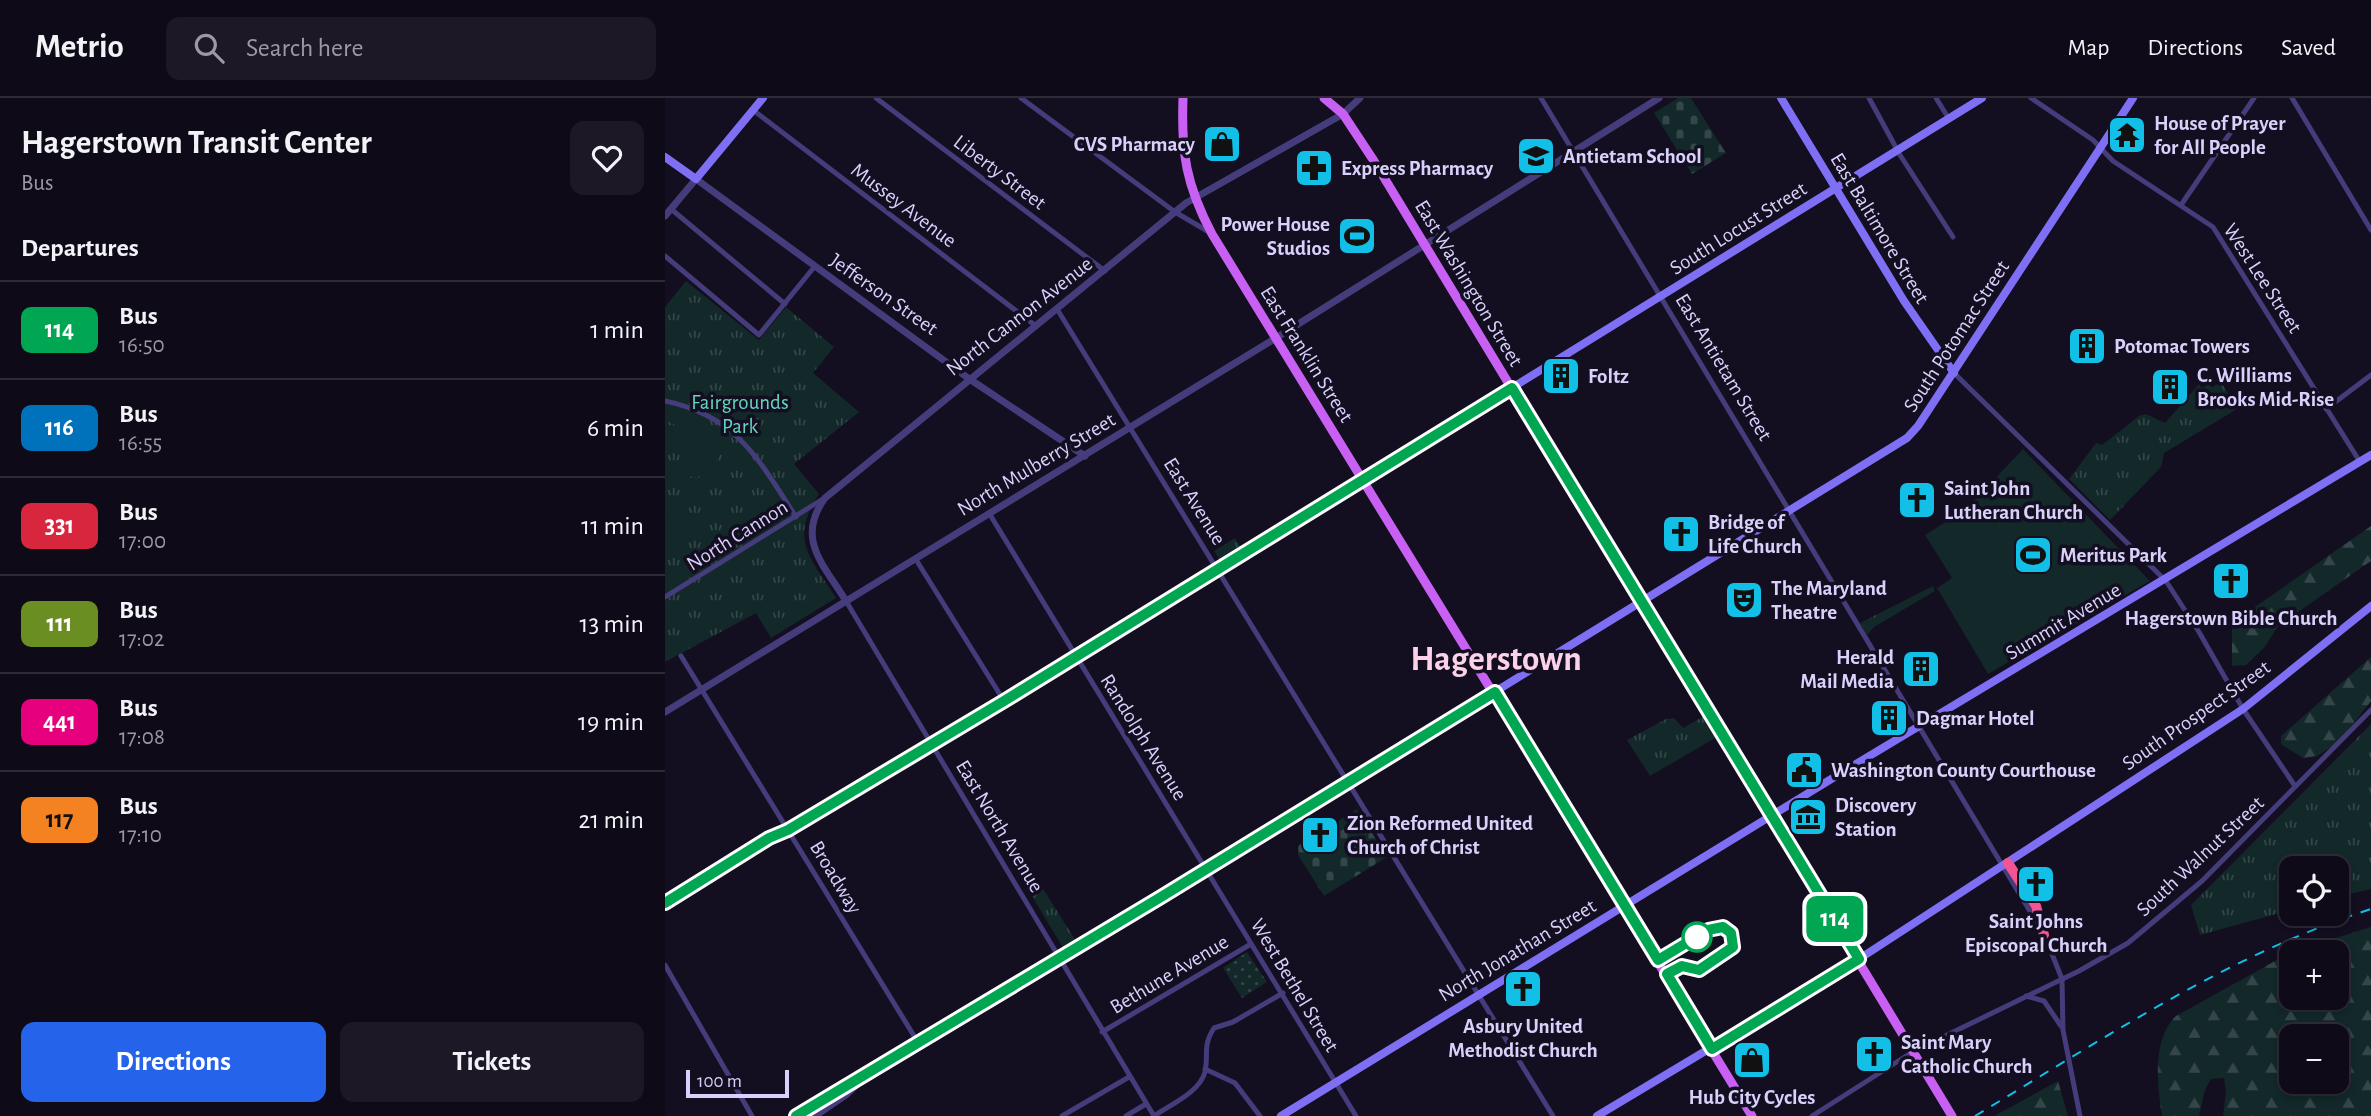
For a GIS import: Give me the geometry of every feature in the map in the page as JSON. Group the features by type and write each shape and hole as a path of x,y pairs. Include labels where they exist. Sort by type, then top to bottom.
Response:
{"highway":[{"path":"2008,863 2036,906 2044,935"}],"main road":[{"path":"696,179 763,98"},
{"path":"1183,98 1183,151 1193,198 1212,234"},
{"name":"East Washington Street","path":"1324,98 1343,114 1426,245 1952,1116"},
{"name":"East Baltimore Street","path":"1781,98 1933,347 1954,373"},
{"name":"South Locust Street","path":"665,903 769,838 788,830 1219,570 1982,98"},
{"name":"South Potomac Street","path":"796,1116 1062,958 1907,438 1954,373 2133,98"},
{"name":"Jefferson Street","path":"665,157 696,179"},
{"name":"East Franklin Street","path":"1212,234 1495,692 1752,1116"},
{"name":"Summit Avenue","path":"1772,815 2166,581 2371,455"},
{"name":"South Prospect Street","path":"1597,1116 1859,959 2243,709 2371,606"},
{"name":"North Jonathan Street","path":"1281,1116 1772,815"}],"street":[{"name":"Liberty Street","path":"876,98 1105,271"},
{"name":"East Franklin Street","path":"1021,98 1175,212 1212,234"},
{"name":"North Cannon Avenue","path":"846,601 811,538 811,523 825,498 1193,198 1343,114 1360,98"},
{"name":"East Antietam Street","path":"1541,98 1663,296 1783,496 1788,511 2044,935 2062,979"},
{"name":"North Mulberry Street","path":"665,712 1085,456 1659,98"},
{"path":"1869,98 1953,237"},
{"path":"1936,98 1949,119"},
{"name":"West Lee Street","path":"2031,98 2101,148 2113,161 2213,227 2360,463"},
{"path":"2181,205 2255,98"},
{"path":"2292,98 2371,230"},
{"name":"Mussey Avenue","path":"753,110 1036,326"},
{"path":"665,216 696,179"},
{"name":"Jefferson Street","path":"696,179 968,379 1085,456"},
{"path":"671,209 785,304"},
{"path":"665,256 759,335 815,266"},
{"name":"East Avenue","path":"1057,309 1553,1116"},
{"path":"1954,373 2166,581 2243,709 2295,786"},
{"path":"2326,409 2371,375"},
{"path":"665,401 707,414 739,436 762,463 796,517"},
{"name":"North Cannon","path":"665,597 825,498"},
{"name":"Randolph Avenue","path":"989,513 1207,869"},
{"path":"915,558 1004,701"},
{"name":"East North Avenue","path":"846,601 1062,958 1102,1032 1154,1116"},
{"name":"Broadway","path":"681,656 700,691 919,1044"},
{"name":"South Walnut Street","path":"1812,1116 1914,1051 2062,979 2128,943 2172,909 2371,710"},
{"name":"West Bethel Street","path":"1207,869 1356,1116"},
{"name":"Bethune Avenue","path":"1102,1032 1251,944"},
{"path":"665,965 752,1116"},
{"path":"2062,979 2063,1030 2080,1116"},
{"path":"1154,1116 1192,1091 1205,1069 1203,1052 1214,1028 1233,1022 1283,993"},
{"path":"2026,996 2050,1007 2063,1030"},
{"path":"1205,1069 1235,1083 1259,1116"},
{"path":"821,1115 869,1073"},
{"path":"1062,1116 1129,1077"},
{"path":"1126,1116 1146,1104"}],"green space":[{"path":"1678,98 1691,98 1726,153 1692,174 1654,113"},
{"name":"Fairgrounds Park","path":"686,281 759,340 786,307 834,347 813,373 859,412 794,464 819,494 805,524 804,536 811,559 836,598 771,638 756,613 665,662 665,307"},
{"path":"2221,382 2237,409 2164,453 2161,467 2110,520 2069,479 2096,443 2102,445 2139,416 2146,414 2165,423 2199,384 2202,388"},
{"path":"665,414 696,425 720,451 714,465 697,478 677,473 683,456 677,448 681,444 678,441 688,432 686,430 678,437 671,429 676,425 665,420"},
{"name":"Meritus Park","path":"2023,449 2150,581 1988,674 1937,588 1952,578 1925,535 1966,509"},
{"path":"674,515 681,516 693,535 665,557 665,522"},
{"path":"2371,526 2371,561 2278,626 2264,648 2246,665 2232,666 2232,623"},
{"path":"1235,538 1242,549 1221,562 1214,551"},
{"path":"1933,586 1935,591 1874,627 1867,635 1860,623"},
{"path":"2371,657 2371,701 2339,742 2317,756 2303,758 2281,744 2281,736"},
{"path":"1704,716 1717,737 1650,776 1627,740 1666,719 1674,718 1683,728"},
{"path":"2371,724 2371,889 2349,894 2349,856 2279,856 2279,913 2200,935 2191,905"},
{"path":"1357,809 1387,857 1324,896 1298,855 1298,846"},
{"path":"1035,876 1076,941 1067,947 1062,946 1024,883"},
{"path":"2371,927 2371,1116 2223,1116 2226,1092 2224,1078 2211,1079 2205,1090 2199,1116 2162,1116 2158,1063 2168,1026 2176,1016 2279,959 2279,1010 2349,1010 2349,940 2329,940"},
{"path":"1247,952 1267,982 1242,998 1223,968"},
{"path":"2058,1081 2068,1116 1994,1116"}],"railway":[{"path":"1975,1116 2119,1029 2217,974 2318,928 2371,909"}],"bus line":[{"name":"114","path":"665,903 769,838 788,830 1004,701 1512,388 1859,959 1712,1049 1667,974 1682,966 1699,970 1719,958 1733,947 1731,933 1723,927 1712,928 1658,960 1495,692 904,1053 796,1116"}],"place":[{"name":"House of Prayer for All People","path":"2127,135"},
{"name":"CVS Pharmacy","path":"1222,144"},
{"name":"Antietam School","path":"1536,156"},
{"name":"Express Pharmacy","path":"1314,168"},
{"name":"Power House Studios","path":"1357,236"},
{"name":"Potomac Towers","path":"2087,346"},
{"name":"Foltz","path":"1561,376"},
{"name":"C. Williams Brooks Mid‐Rise","path":"2170,387"},
{"name":"Saint John Lutheran Church","path":"1917,500"},
{"name":"Bridge of Life Church","path":"1681,534"},
{"name":"Meritus Park","path":"2033,555"},
{"name":"Hagerstown Bible Church","path":"2231,581"},
{"name":"The Maryland Theatre","path":"1744,600"},
{"name":"Herald Mail Media","path":"1921,669"},
{"name":"Dagmar Hotel","path":"1889,718"},
{"name":"Washington County Courthouse","path":"1804,770"},
{"name":"Discovery Station","path":"1808,817"},
{"name":"Zion Reformed United Church of Christ","path":"1320,835"},
{"name":"Saint Johns Episcopal Church","path":"2036,884"},
{"name":"Asbury United Methodist Church","path":"1523,989"},
{"name":"Saint Mary Catholic Church","path":"1874,1054"},
{"name":"Hub City Cycles","path":"1752,1060"}],"district":[{"name":"Hagerstown","path":"1496,658"}]}
